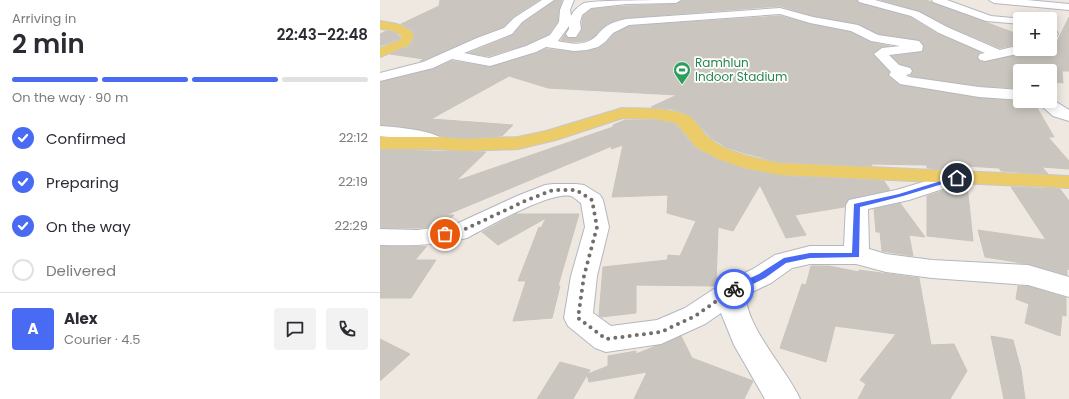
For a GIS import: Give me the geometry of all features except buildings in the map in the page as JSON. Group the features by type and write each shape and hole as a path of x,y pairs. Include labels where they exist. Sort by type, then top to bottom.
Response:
{"main road":[{"path":"380,25 396,26 404,30 408,35 405,42 380,53"},
{"path":"380,143 465,145 518,142 550,136 622,113 655,114 682,119 704,144 724,155 751,164 780,168 893,173 957,178 1069,182"}],"street":[{"path":"380,77 428,65 481,41 508,31 518,20 550,0"},
{"path":"450,55 490,62 545,43 554,38 565,22 565,10 569,0"},
{"path":"560,45 572,35 575,29 574,22 577,14 588,5 676,0"},
{"path":"863,0 915,14 943,30 998,54"},
{"path":"936,0 990,19 1013,21"},
{"path":"994,0 1069,7"},
{"path":"545,43 576,48 590,46 602,39 604,34 610,30 629,22 768,10 780,11 801,16 810,20 854,28 875,38 908,42 917,46 914,50 887,51 881,54 902,70 896,75 905,81 952,88 1013,94"},
{"path":"1057,18 1069,16"},
{"path":"980,58 1013,51"},
{"path":"1054,108 1069,116"},
{"path":"380,130 411,134 438,144"},
{"path":"856,255 857,206 901,195 957,178"},
{"path":"380,237 418,238 459,232 525,201 553,190 576,190 592,200 597,227 584,276 578,318 606,339 661,332 695,316 733,290 762,276 784,261 810,255 856,255 886,263 932,269 1028,275 1069,287"},
{"path":"733,290 732,304 745,336 783,399"}],"way so far":[{"path":"445,234 459,232 525,201 553,190 576,190 592,200 597,227 584,276 578,318 606,339 661,332 695,316 734,289"}],"place":[{"name":"Ramhlun Indoor Stadium","path":"682,85"}],"route":[{"path":"734,289 762,276 784,261 810,255 856,255 857,206 901,195 957,178"}]}
